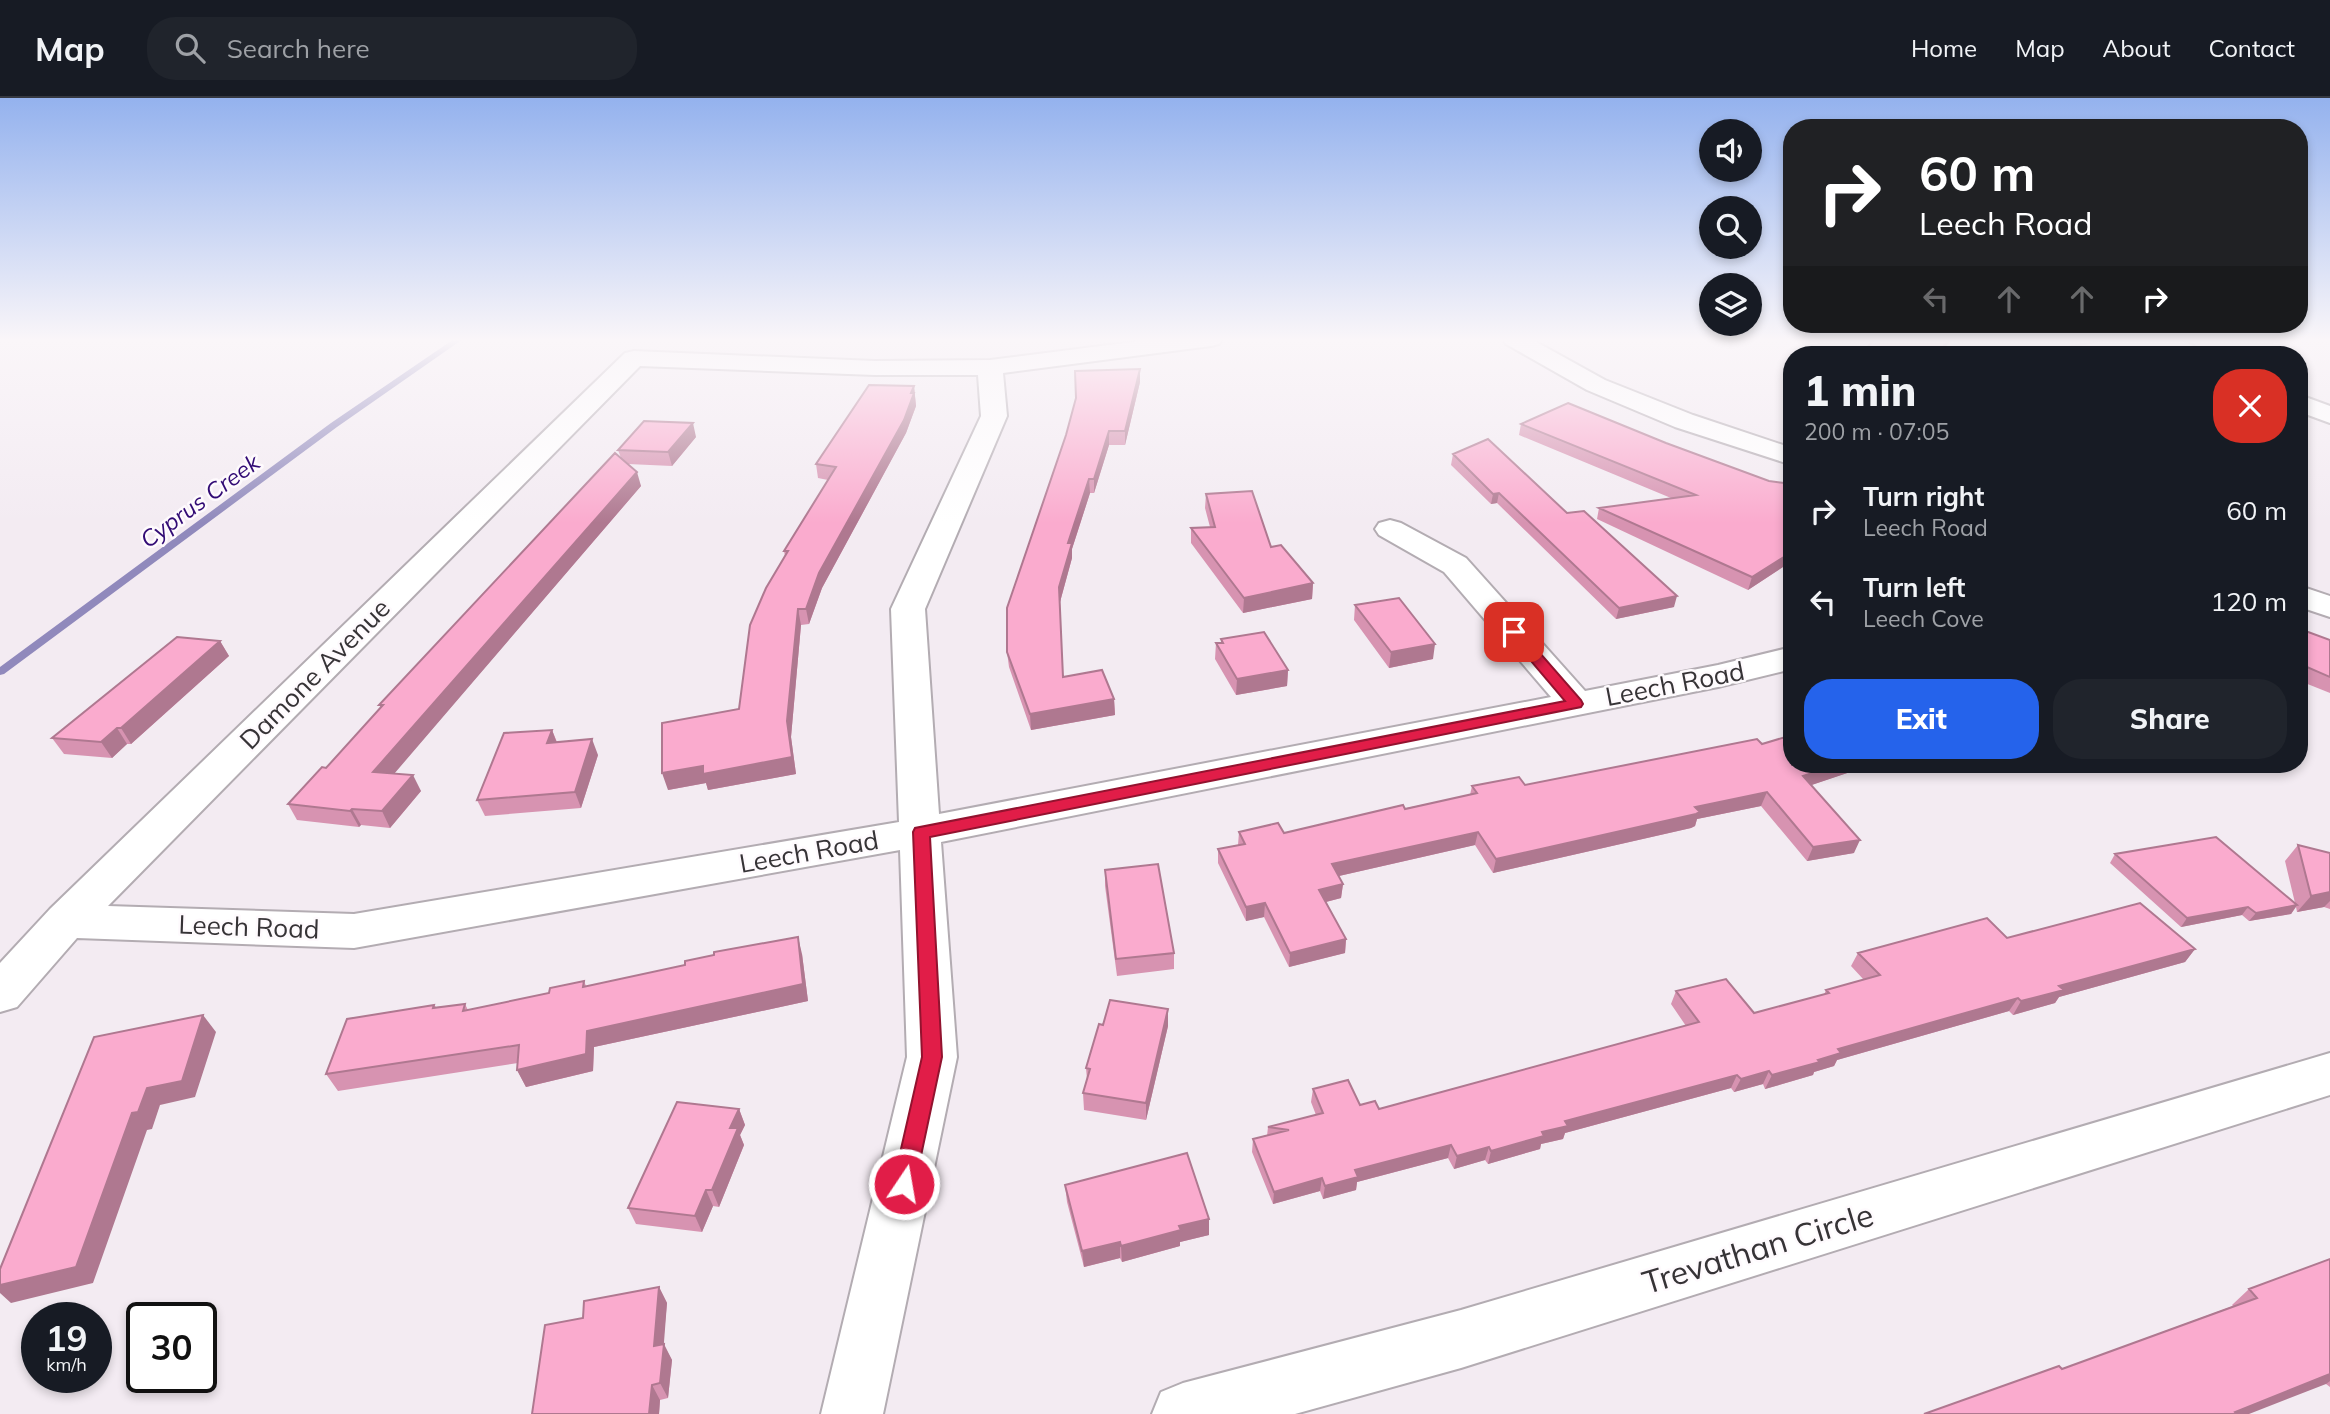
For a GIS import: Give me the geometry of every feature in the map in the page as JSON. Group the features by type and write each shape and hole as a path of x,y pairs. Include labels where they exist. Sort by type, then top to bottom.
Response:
{"street":[{"name":"Damone Avenue","path":"0,994 66,921 591,400"},
{"path":"852,1414 932,1057 908,609 994,416 993,400"},
{"path":"1634,400 1684,421 1783,454"},
{"path":"2308,405 2330,415"},
{"path":"1390,529 1455,565 1576,704"},
{"path":"2308,599 2330,607"},
{"name":"Leech Road","path":"66,921 354,931 921,832 1729,674 1783,660"},
{"name":"Trevathan Circle","path":"1183,1414 1461,1339 2330,1074"}],"building":[{"path":"859,400 911,400 904,420 819,573 806,609 798,609 787,721 792,757 703,774 703,766 662,773 662,723 739,709 750,625 766,588 788,551 784,551 836,467 816,464"},
{"path":"1075,400 1132,400 1125,431 1109,431 1094,479 1089,479 1068,543 1072,543 1059,587 1063,677 1102,670 1114,699 1030,714 1007,652 1007,608"},
{"path":"1568,403 1666,443 1769,481 1783,483 1783,558 1752,577 1599,508 1696,495 1521,424"},
{"path":"644,421 693,423 668,452 618,450"},
{"path":"1488,439 1567,513 1584,511 1677,596 1619,608 1499,493 1493,494 1453,454"},
{"path":"615,453 637,472 373,772 413,775 382,811 350,811 288,804 322,767 326,768 383,705 379,705"},
{"path":"1252,491 1271,547 1281,545 1313,583 1244,598 1191,528 1215,527 1206,494"},
{"path":"1399,598 1435,644 1391,652 1355,605"},
{"path":"1264,632 1288,670 1237,679 1216,643 1223,643 1221,639"},
{"path":"2308,632 2330,640 2330,677 2308,667"},
{"path":"177,637 220,641 121,728 117,728 101,742 52,738"},
{"path":"552,730 547,743 592,739 575,792 477,800 504,733"},
{"path":"1783,738 1783,773 1812,773 1803,776 1860,840 1813,847 1767,792 1695,807 1700,812 1696,814 1496,859 1478,832 1332,864 1343,884 1319,890 1346,939 1290,953 1265,903 1246,907 1218,849 1245,844 1239,832 1278,823 1284,833 1403,805 1405,809 1477,793 1472,786 1519,777 1525,785 1757,739 1762,744"},
{"path":"2216,837 2297,905 2256,913 2248,907 2187,918 2115,854"},
{"path":"2298,845 2330,853 2330,892 2311,896"},
{"path":"1158,864 1174,953 1116,959 1105,870"},
{"path":"2140,903 2195,949 2059,986 2064,990 2021,1001 2018,998 1838,1049 1841,1053 1818,1060 1820,1062 1772,1075 1769,1071 1741,1079 1737,1075 1565,1121 1568,1126 1542,1132 1544,1136 1491,1151 1489,1147 1457,1156 1451,1145 1355,1170 1358,1177 1325,1186 1322,1178 1274,1192 1253,1139 1289,1130 1268,1127 1323,1113 1313,1089 1348,1080 1360,1105 1375,1101 1379,1109 1699,1022 1676,991 1726,979 1754,1013 1829,993 1826,990 1880,975 1858,953 1987,918 2007,938"},
{"path":"798,937 803,984 587,1031 586,1054 517,1070 519,1045 326,1074 347,1019 434,1005 433,1008 465,1004 463,1011 549,993 550,988 584,981 583,987 685,965 685,961 714,955 714,952"},
{"path":"1110,1000 1168,1009 1146,1103 1083,1093 1090,1069 1086,1068 1099,1024 1103,1025"},
{"path":"203,1015 182,1081 147,1088 138,1112 132,1113 76,1267 0,1285 0,1269 94,1037"},
{"path":"677,1102 739,1109 730,1128 738,1128 712,1190 706,1190 695,1216 628,1208"},
{"path":"1187,1153 1209,1219 1179,1226 1181,1230 1121,1246 1120,1242 1082,1251 1065,1185"},
{"path":"2330,1259 2330,1374 2235,1412 2237,1414 1924,1414 2059,1366 2062,1369 2257,1298 2249,1289"},
{"path":"659,1287 654,1346 664,1344 660,1383 652,1385 649,1414 532,1414 545,1325 583,1318 584,1301"}],"waterway":[{"name":"Cyprus Creek","path":"0,672 370,400"}],"route":[{"path":"904,1184 932,1057 921,832 1576,704 1514,632"}]}
